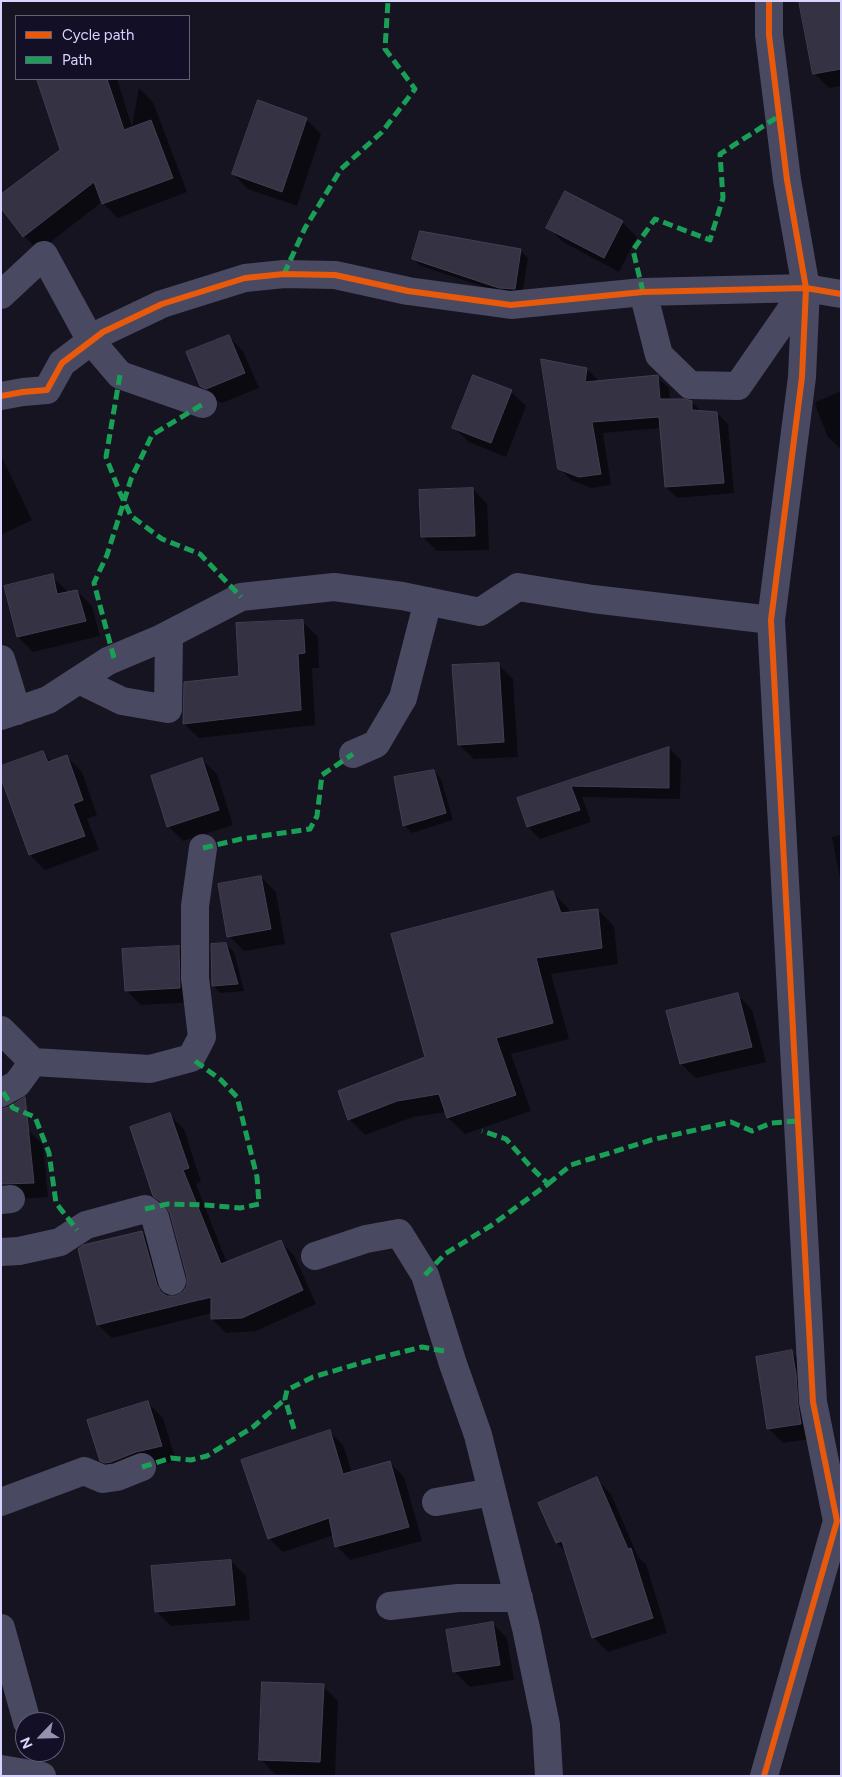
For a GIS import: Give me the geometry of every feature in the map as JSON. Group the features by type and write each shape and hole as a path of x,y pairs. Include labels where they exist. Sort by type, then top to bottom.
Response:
{"street":[{"path":"764,1776 837,1521 813,1402 771,620 802,377 806,288 787,180 769,35 769,1"},
{"path":"6,281 44,255 91,341 120,375 203,404"},
{"path":"1,396 47,390 62,363 103,332 162,304 245,278 284,274 335,275 408,292 511,305 643,292 806,288 841,294"},
{"path":"643,292 659,354 690,385 738,386 806,288"},
{"path":"1,660 9,714 48,700 108,661 169,635 241,597 334,587 428,601 480,612 518,587 593,599 771,620"},
{"path":"353,754 376,744 403,698 428,601"},
{"path":"79,680 122,701 168,709 169,635"},
{"path":"1,1030 34,1062 150,1069 191,1058 202,1036 195,978 194,906 203,848"},
{"path":"1,1092 17,1084 34,1062"},
{"path":"1,1252 19,1251 60,1242 86,1224 145,1210 155,1217 172,1281"},
{"path":"314,1256 366,1239 399,1233 425,1275 478,1435 519,1598 546,1725 549,1776"},
{"path":"1,1502 84,1471 103,1478 117,1477 142,1467"},
{"path":"436,1502 492,1492"},
{"path":"390,1606 458,1598 519,1598"},
{"path":"1,1628 24,1712"},
{"path":"1,1769 41,1776 38,1762"}],"building":[{"path":"799,1 841,1 841,69 813,74"},
{"path":"37,80 107,80 124,130 151,120 173,178 102,204 94,182 23,237 1,208 1,194 60,150"},
{"path":"258,100 307,118 282,192 232,174"},
{"path":"565,191 623,221 604,258 546,228"},
{"path":"420,231 521,249 515,289 499,288 412,259"},
{"path":"229,335 245,373 206,389 200,386 186,352"},
{"path":"541,359 587,368 585,382 658,375 660,399 685,399 692,401 692,410 717,412 724,483 665,487 659,417 592,422 601,474 579,477 558,469"},
{"path":"473,375 512,390 491,443 452,428"},
{"path":"473,488 475,536 421,537 419,490"},
{"path":"53,574 57,594 77,590 86,621 17,637 4,586"},
{"path":"303,620 305,653 298,654 301,710 183,724 184,682 239,676 236,623"},
{"path":"499,663 504,742 458,745 452,665"},
{"path":"669,747 669,788 571,786 580,810 527,827 517,798"},
{"path":"43,751 48,762 67,755 83,800 73,804 85,836 29,855 1,778 1,766"},
{"path":"202,758 219,810 167,827 151,776"},
{"path":"434,770 446,813 403,826 394,777"},
{"path":"261,876 271,929 227,937 218,884"},
{"path":"553,891 561,913 598,909 602,948 536,958 553,1023 496,1038 516,1095 447,1118 439,1094 397,1101 348,1120 338,1091 425,1057 391,934"},
{"path":"226,943 238,984 212,986 211,944"},
{"path":"179,946 180,988 125,991 122,949"},
{"path":"738,993 752,1047 680,1064 666,1011"},
{"path":"25,1097 34,1183 1,1184 1,1109 9,1107"},
{"path":"170,1113 189,1168 183,1170 221,1264 281,1240 303,1290 242,1318 211,1319 211,1297 97,1325 78,1249 83,1245 142,1231 157,1285 161,1292 167,1296 176,1296 183,1292 187,1286 187,1277 170,1213 165,1205 153,1196 130,1127"},
{"path":"792,1350 801,1424 767,1429 756,1357"},
{"path":"148,1401 162,1446 136,1452 111,1462 105,1463 100,1461 87,1420"},
{"path":"330,1430 343,1474 390,1461 409,1527 335,1547 329,1518 268,1539 241,1460"},
{"path":"597,1477 628,1549 631,1548 653,1618 592,1638 562,1541 556,1543 538,1503"},
{"path":"231,1560 235,1605 155,1612 151,1566"},
{"path":"493,1622 500,1665 453,1672 446,1630"},
{"path":"262,1682 324,1684 320,1762 259,1760"}],"marked path":[{"path":"284,274 305,228 341,169 382,132 415,89 385,49 388,1"},
{"path":"643,292 633,250 655,219 710,240 723,198 720,154 779,116"},
{"path":"120,375 106,457 131,516 162,539 200,554 241,597"},
{"path":"114,658 94,583 107,555 131,479 152,435 203,404"},
{"path":"203,848 241,839 310,829 317,816 322,775 353,754"},
{"path":"145,1209 168,1204 240,1208 259,1204 257,1177 237,1097 221,1080 191,1058"},
{"path":"3,1092 13,1108 35,1117 49,1153 56,1203 77,1230"},
{"path":"548,1184 571,1165 651,1140 731,1122 752,1131 771,1123 798,1121"},
{"path":"425,1275 445,1254 492,1225 548,1184 506,1139 482,1131"},
{"path":"294,1429 285,1399 287,1390 313,1377 422,1347 449,1352"},
{"path":"142,1467 171,1458 191,1460 207,1456 253,1427 285,1399"}],"cycle path":[{"path":"764,1776 837,1521 813,1402 771,620 802,377 806,288 787,180 769,35 769,1"},
{"path":"1,396 47,390 62,363 103,332 162,304 245,278 284,274 335,275 408,291 511,305 643,292 806,288 841,294"}]}
